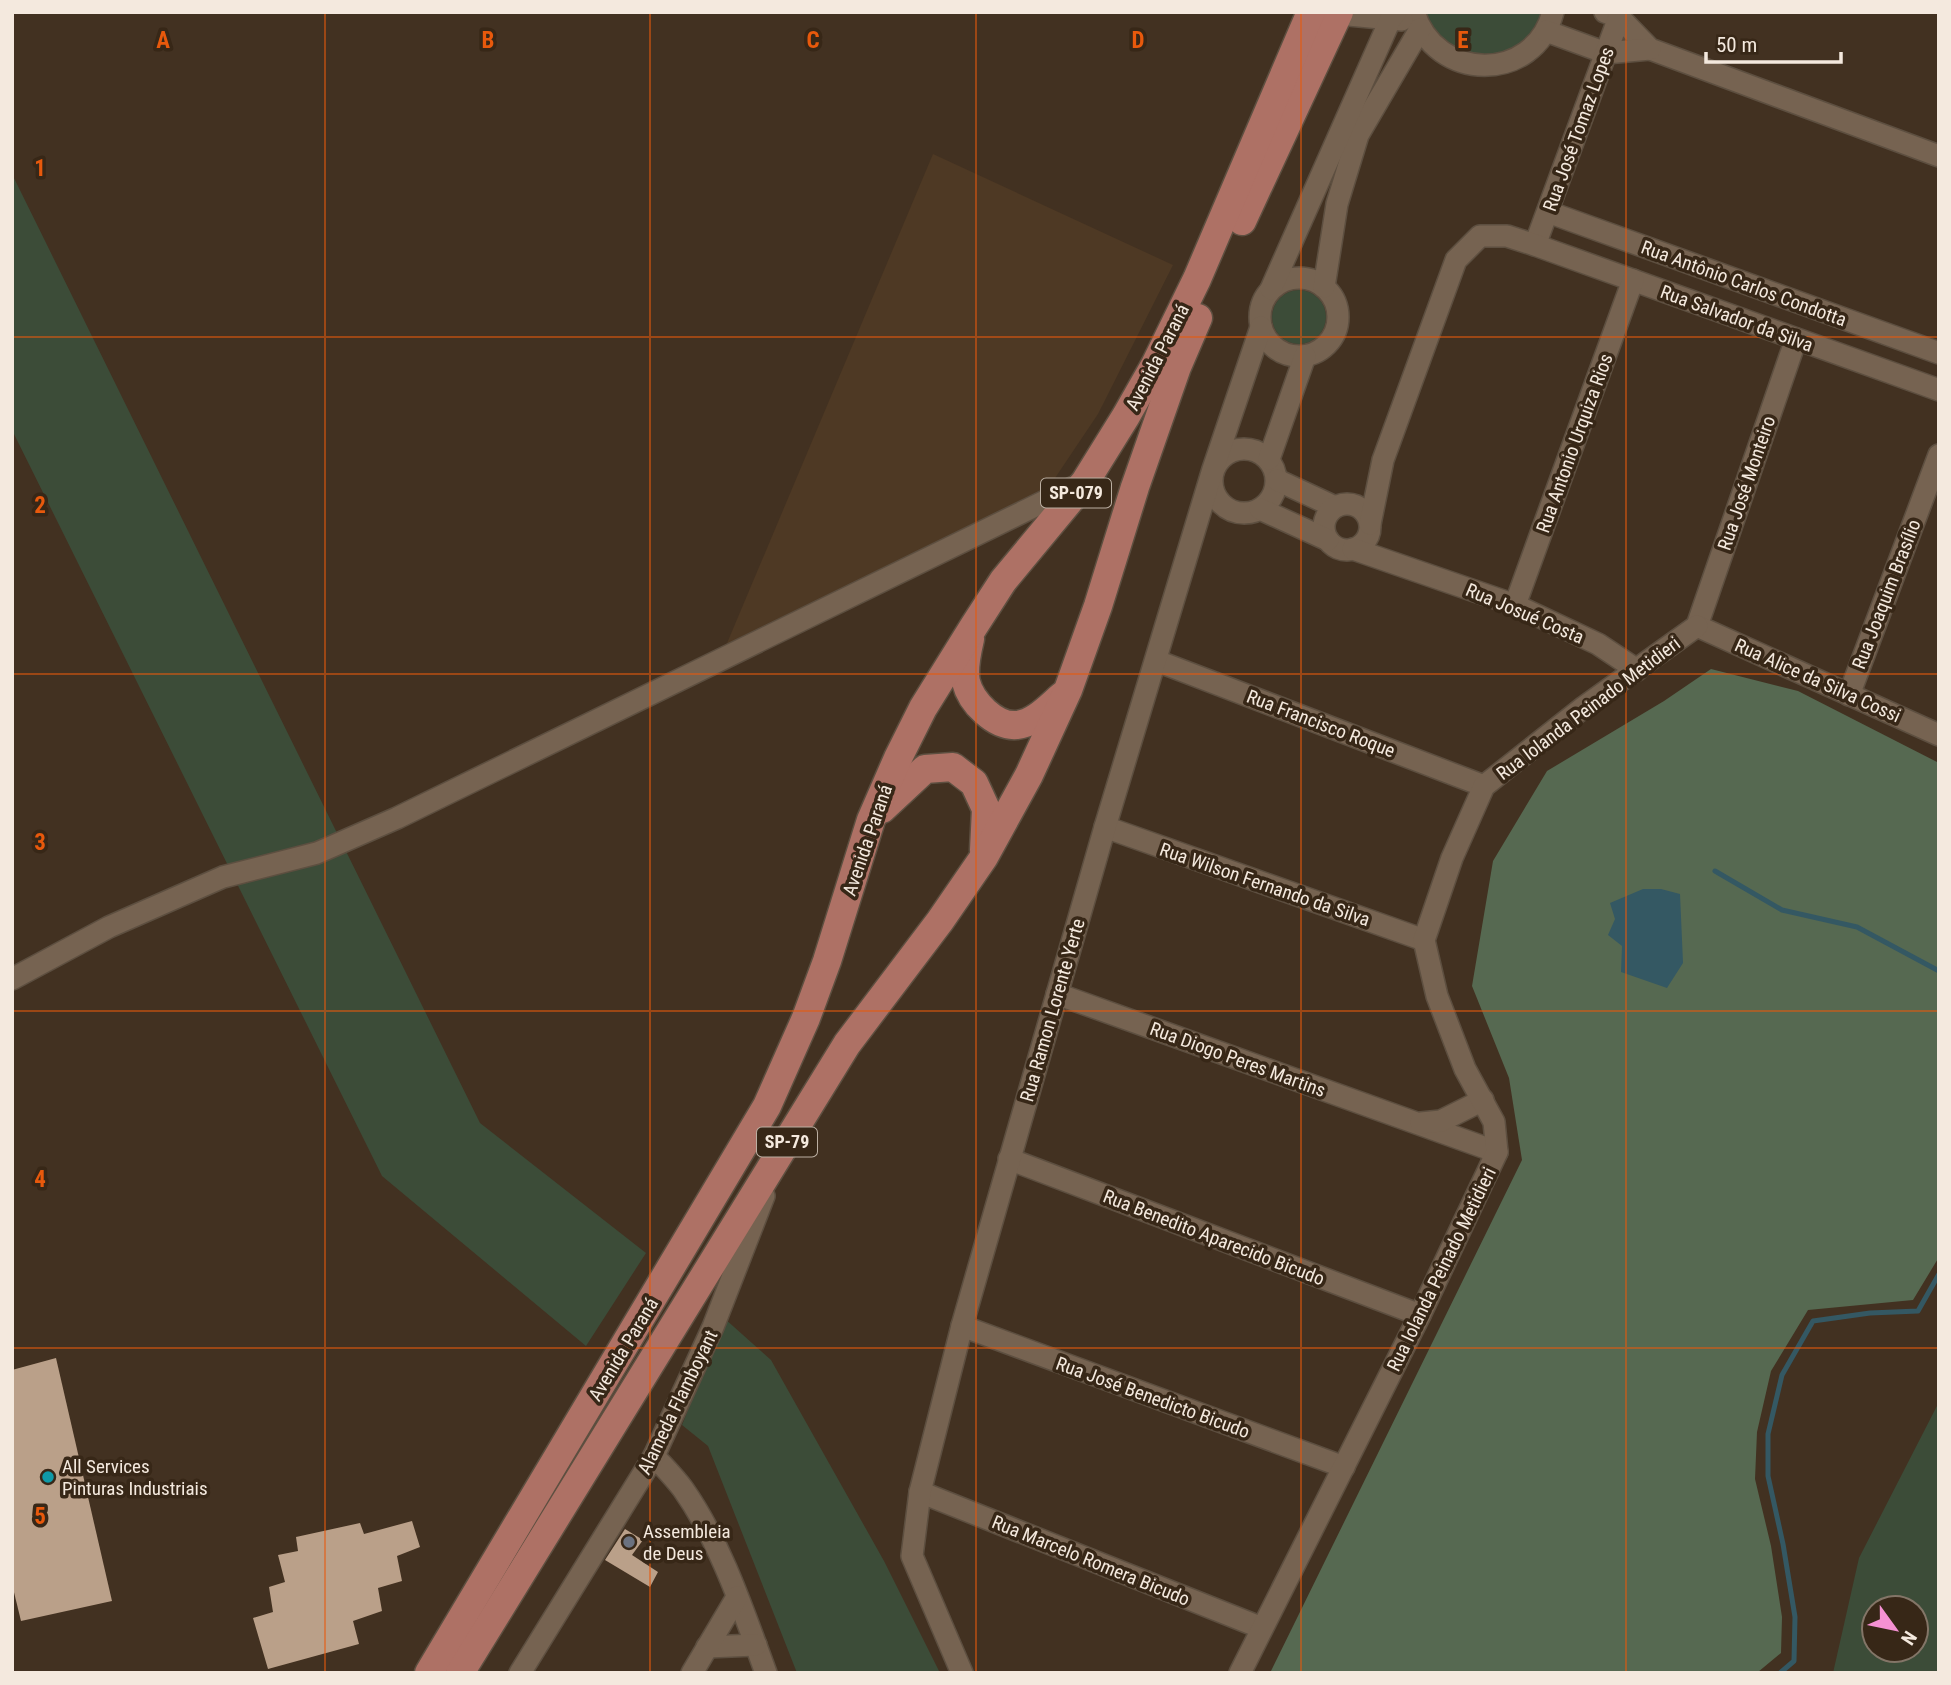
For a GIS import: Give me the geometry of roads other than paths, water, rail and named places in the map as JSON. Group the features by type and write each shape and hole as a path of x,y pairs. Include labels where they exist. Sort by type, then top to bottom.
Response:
{"main road":[{"name":"Avenida Paraná","path":"429,1673 767,1106 806,1018 827,961 871,820 923,708 1003,581 1085,482 1126,416 1155,365 1329,13"},
{"name":"Avenida Paraná","path":"460,1673 847,1044 940,921 984,857 1029,775 1068,690 1177,367 1329,13"},
{"path":"974,626 966,655 966,681 976,703 994,719 1016,725 1037,718 1068,690"},
{"path":"871,820 925,769 953,768 974,783 986,809 984,857"}],"street":[{"path":"1329,13 1393,15 1417,22 1436,49 1458,62 1483,67 1508,63 1530,50 1550,21 1606,52 1650,49 1939,156"},
{"path":"1615,14 1650,49"},
{"name":"Rua José Tomaz Lopes","path":"1535,245 1606,52 1615,14"},
{"path":"1271,289 1292,279 1315,281 1324,287 1333,297 1338,322 1327,345 1305,356 1293,356 1273,347 1265,338 1260,313 1393,15"},
{"path":"1324,287 1337,204 1358,135 1417,22"},
{"name":"Rua Antônio Carlos Condotta","path":"1548,212 1939,353"},
{"path":"1260,509 1328,540 1339,548 1364,535 1383,460 1456,260 1480,236 1507,236 1535,245"},
{"name":"Rua Salvador da Silva","path":"1535,245 1939,390"},
{"name":"Rua Antonio Urquiza Rios","path":"1515,605 1633,280"},
{"name":"Rua Ramon Lorente Yerte","path":"962,1673 912,1556 920,1492 962,1326 1105,827 1213,470 1261,327"},
{"name":"Rua José Monteiro","path":"1697,626 1796,340"},
{"path":"1269,459 1305,356"},
{"path":"1250,449 1269,459 1277,480 1272,497 1260,509 1238,513 1219,503 1212,487 1213,470 1228,452 1250,449"},
{"name":"Rua Joaquim Brasílio","path":"1849,695 1939,455"},
{"path":"1328,540 1325,533 1326,519 1343,505 1383,460"},
{"path":"1277,480 1363,510 1364,535"},
{"path":"12,979 109,927 223,877 317,853 397,818 1085,482"},
{"name":"Rua Josué Costa","path":"1364,535 1408,567 1515,605 1598,644 1637,670"},
{"name":"Rua Iolanda Peinado Metidieri","path":"1241,1673 1420,1315 1497,1152 1494,1122 1465,1069 1437,996 1424,940 1452,858 1485,786 1697,626"},
{"name":"Rua Alice da Silva Cossi","path":"1697,626 1939,734"},
{"name":"Rua Francisco Roque","path":"1157,661 1485,786"},
{"name":"Rua Wilson Fernando da Silva","path":"1105,827 1424,940"},
{"name":"Rua Diogo Peres Martins","path":"1057,994 1497,1152"},
{"path":"1458,1113 1468,1088 1465,1069"},
{"path":"1419,1124 1441,1121 1483,1100"},
{"name":"Alameda Flamboyant","path":"520,1673 654,1456 713,1327 781,1151"},
{"name":"Rua Benedito Aparecido Bicudo","path":"1009,1158 1420,1315"},
{"name":"Rua José Benedicto Bicudo","path":"962,1326 1344,1467"},
{"path":"654,1456 682,1488 702,1521 737,1597 766,1673"},
{"name":"Rua Marcelo Romera Bicudo","path":"920,1492 1262,1628"},
{"path":"692,1673 737,1597"},
{"path":"708,1647 756,1645"}],"water":[{"path":"1643,889 1661,889 1680,894 1683,963 1667,988 1621,972 1622,946 1608,935 1615,919 1610,903"}],"waterway":[{"path":"1715,871 1782,910 1857,927 1939,971"},
{"path":"1780,1673 1794,1661 1795,1617 1768,1476 1768,1434 1782,1375 1813,1321 1870,1313 1918,1311 1939,1274"}],"place":[{"name":"All Services Pinturas Industriais","path":"48,1477"},
{"name":"Assembleia de Deus","path":"629,1542"}]}
